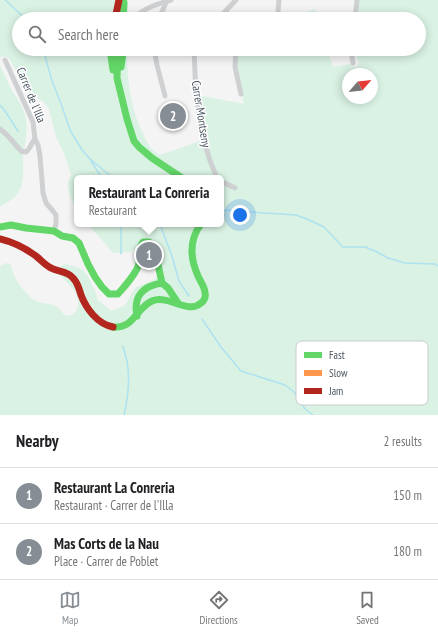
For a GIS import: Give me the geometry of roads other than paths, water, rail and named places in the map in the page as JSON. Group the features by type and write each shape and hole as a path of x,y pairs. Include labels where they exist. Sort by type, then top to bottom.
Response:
{"street":[{"path":"116,12 121,0"},
{"path":"120,12 121,0"},
{"path":"121,0 124,3 123,12"},
{"path":"142,12 168,0"},
{"path":"162,12 168,0"},
{"path":"225,12 236,0"},
{"path":"278,12 280,0"},
{"path":"356,12 357,0"},
{"path":"111,56 117,93 125,108"},
{"path":"121,56 121,78 125,97 125,108 132,137 136,144 152,158 178,175"},
{"path":"155,56 165,96"},
{"name":"Carrer Montseny","path":"194,56 197,102 204,143 216,175"},
{"path":"236,56 235,67 241,94"},
{"path":"352,56 354,63"},
{"name":"Carrer de l'Illa","path":"5,60 33,122 35,139 40,156 42,193 46,203 56,215 54,232"},
{"name":"Carrer de l'Illa","path":"0,129 21,151 26,152 35,139"},
{"path":"224,182 235,188"},
{"path":"0,227 11,225 54,232 62,236 73,238 79,243 88,264 102,288 109,294 118,294 128,283 139,264 139,248 143,242 149,242 154,246 162,283 168,288 178,303"},
{"path":"0,239 19,246 40,259 50,268 72,277 75,280 90,311 96,317 105,324 111,326 121,326 130,322 137,316 143,307 153,300 164,299 187,307 196,307 205,300 205,289 195,267 192,253 193,238 199,227"},
{"path":"137,316 136,303 138,296 149,286 162,283"}],"waterway":[{"path":"5,0 18,12"},
{"path":"45,56 52,81 71,132 82,150 90,159 109,175"},
{"path":"0,105 18,131"},
{"path":"91,161 100,175"},
{"path":"224,210 296,215 324,227 343,247 365,247 388,258 405,263 435,264 438,266"},
{"path":"121,227 121,254"},
{"path":"161,227 172,256 179,281 189,296"},
{"path":"202,319 221,347 241,371 285,385 296,395"},
{"path":"123,346 127,361 128,374 124,415"},
{"path":"302,405 313,415"}],"place":[{"name":"Mas Corts de la Nau","path":"173,116"},
{"name":"Restaurant La Conreria","path":"149,255"}]}
